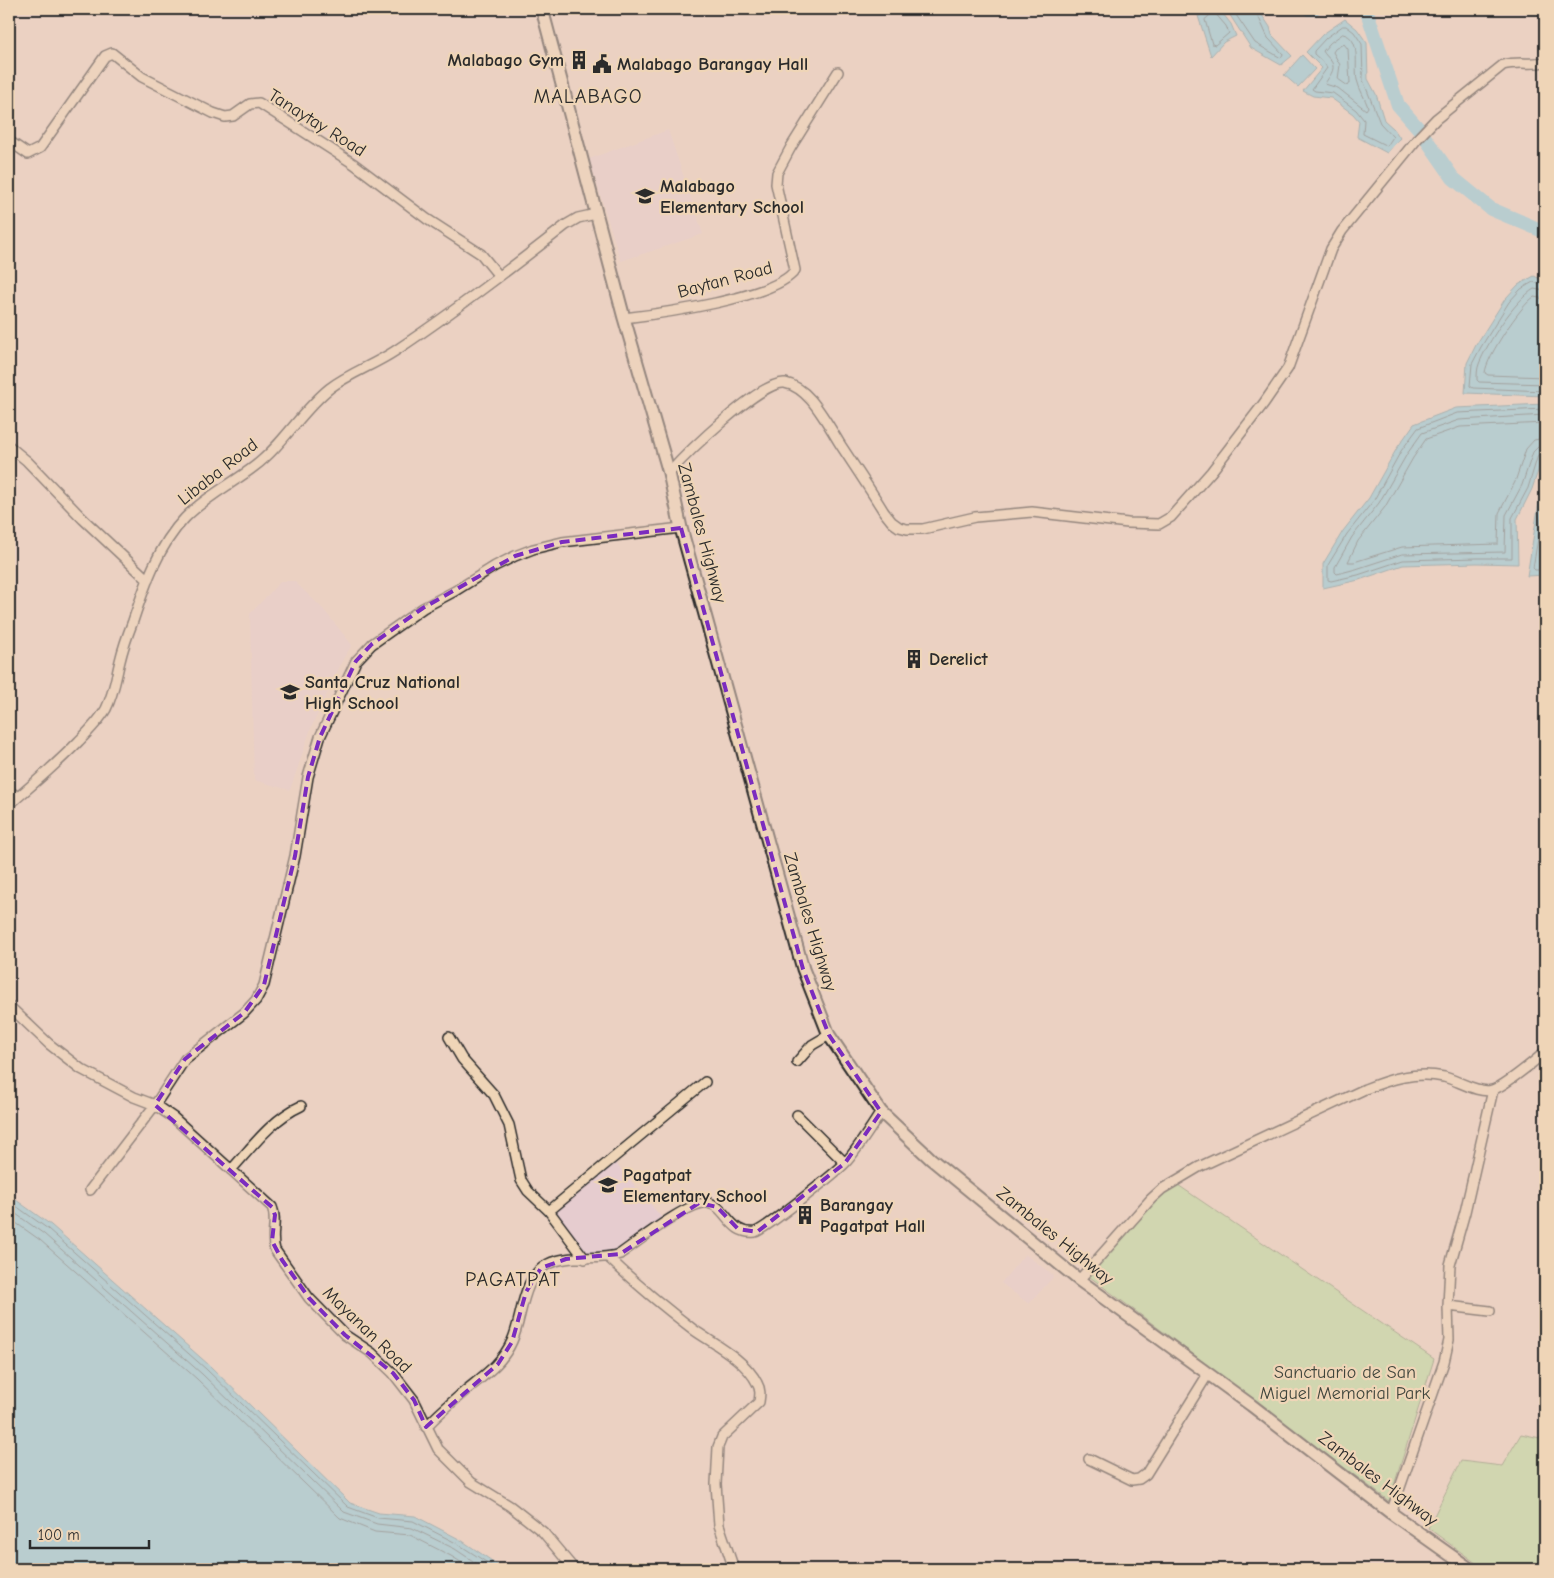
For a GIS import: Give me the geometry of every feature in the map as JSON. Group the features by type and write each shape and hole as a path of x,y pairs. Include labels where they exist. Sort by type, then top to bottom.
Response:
{"main road":[{"name":"Zambales Highway","path":"542,9 624,318 669,473 681,528 803,969 829,1035 881,1112 931,1159 1079,1280 1208,1374 1391,1513 1470,1569"}],"street":[{"name":"Tanaytay Road","path":"9,141 28,154 40,148 105,56 112,53 142,77 213,113 226,117 233,116 250,104 259,103 354,164 427,219 481,254 499,276"},
{"path":"669,473 692,448 729,415 766,389 776,384 784,383 802,391 810,399 884,512 899,527 923,529 975,517 1032,512 1128,523 1159,524 1171,517 1211,472 1264,403 1288,368 1331,249 1342,231 1418,138 1436,119 1503,64 1511,62 1545,62"},
{"name":"Baytan Road","path":"624,318 705,305 777,284 791,276 795,270 776,184 777,173 838,72"},
{"name":"Libaba Road","path":"9,806 96,724 105,710 112,696 120,660 148,580 166,541 185,517 256,465 275,448 316,399 345,378 395,352 471,298 566,225 578,218 596,214"},
{"path":"9,446 27,461 83,519 148,580"},
{"path":"90,1190 155,1105 185,1059 244,1013 256,1000 264,985 295,856 308,777 320,737 356,661 372,644 423,608 515,556 533,549 562,542 681,528"},
{"path":"9,791 18,797"},
{"name":"Mayanan Road","path":"9,1006 49,1044 81,1069 134,1097 155,1105 174,1118 272,1207 275,1215 272,1241 275,1250 309,1298 345,1335 372,1353 393,1373 414,1400 438,1450 471,1482 510,1506 543,1532 574,1569"},
{"path":"797,1062 812,1045 829,1035"},
{"path":"449,1037 462,1059 494,1095 509,1124 521,1180 528,1191 549,1211 585,1259"},
{"path":"1079,1280 1135,1215 1162,1188 1199,1167 1365,1089 1389,1080 1418,1074 1444,1077 1485,1091 1493,1090 1533,1063 1545,1052"},
{"path":"549,1211 705,1082"},
{"path":"1391,1513 1444,1362 1449,1340 1450,1265 1465,1212 1493,1090"},
{"path":"231,1170 272,1125 289,1111 301,1106"},
{"path":"426,1427 498,1364 512,1342 526,1292 534,1276 541,1268 549,1263 566,1259 609,1258 620,1254 686,1209 699,1203 709,1203 717,1207 738,1229 746,1232 757,1232 846,1163 881,1112"},
{"path":"797,1115 846,1163"},
{"path":"609,1258 644,1290 694,1330 743,1365 757,1382 761,1394 759,1402 722,1437 718,1447 716,1484 719,1525 734,1569"},
{"path":"1448,1306 1490,1311"},
{"path":"1089,1459 1132,1480 1139,1479 1146,1474 1208,1374"}],"highlighted area":[{"path":"681,528 803,969 829,1035 881,1112 845,1163 757,1232 738,1229 717,1207 699,1203 620,1254 566,1259 541,1268 526,1292 512,1342 498,1364 426,1427 414,1400 393,1373 345,1335 309,1298 282,1260 272,1241 275,1215 272,1207 155,1105 185,1059 244,1013 264,985 295,856 308,777 320,737 356,661 372,644 423,608 515,556 562,542"}],"shaded area":[{"name":"Malabago Elementary School","path":"668,130 703,234 621,261 589,159"},
{"name":"Santa Cruz National High School","path":"281,581 294,581 323,609 352,645 344,657 311,728 290,790 254,780 250,614"},
{"name":"Pagatpat Elementary School","path":"612,1159 663,1219 617,1254 595,1255 588,1253 552,1210"},
{"path":"1025,1254 1054,1276 1029,1304 1001,1283"}],"green space":[{"name":"Sanctuario de San Miguel Memorial Park","path":"1175,1183 1434,1359 1389,1501 1090,1277 1140,1214 1162,1192"},
{"path":"1521,1434 1545,1439 1545,1569 1484,1569 1428,1528 1461,1461 1502,1466"}],"water":[{"path":"1212,9 1219,9 1231,24 1236,36 1224,42 1211,56 1198,16"},
{"path":"1226,9 1258,9 1270,27 1272,35 1292,56 1281,65 1251,48"},
{"path":"1345,19 1357,29 1367,43 1368,79 1376,94 1384,120 1400,138 1387,153 1357,137 1359,121 1353,114 1331,98 1313,96 1303,91 1322,68 1306,52 1323,34"},
{"path":"1302,55 1315,69 1298,87 1284,75"},
{"path":"1534,276 1545,281 1545,396 1465,393 1467,363 1476,345 1505,299 1518,285"},
{"path":"1545,404 1545,450 1532,489 1517,519 1518,564 1403,565 1359,580 1323,588 1323,564 1343,531 1369,498 1397,448 1414,424 1456,408"},
{"path":"1545,477 1545,575 1527,576 1540,496"},
{"path":"9,1195 51,1225 209,1365 350,1503 379,1513 415,1516 461,1540 504,1569 9,1569"}],"waterway":[{"path":"1366,9 1398,105 1419,129 1453,178 1491,209 1545,232"}],"place":[{"name":"Malabago Gym","path":"579,60"},
{"name":"Malabago Barangay Hall","path":"602,64"},
{"name":"Malabago Elementary School","path":"645,196"},
{"name":"Derelict","path":"914,659"},
{"name":"Santa Cruz National High School","path":"290,692"},
{"name":"Pagatpat Elementary School","path":"608,1185"},
{"name":"Barangay Pagatpat Hall","path":"805,1215"}],"district":[{"name":"MALABAGO","path":"588,96"},
{"name":"PAGATPAT","path":"513,1279"}]}
